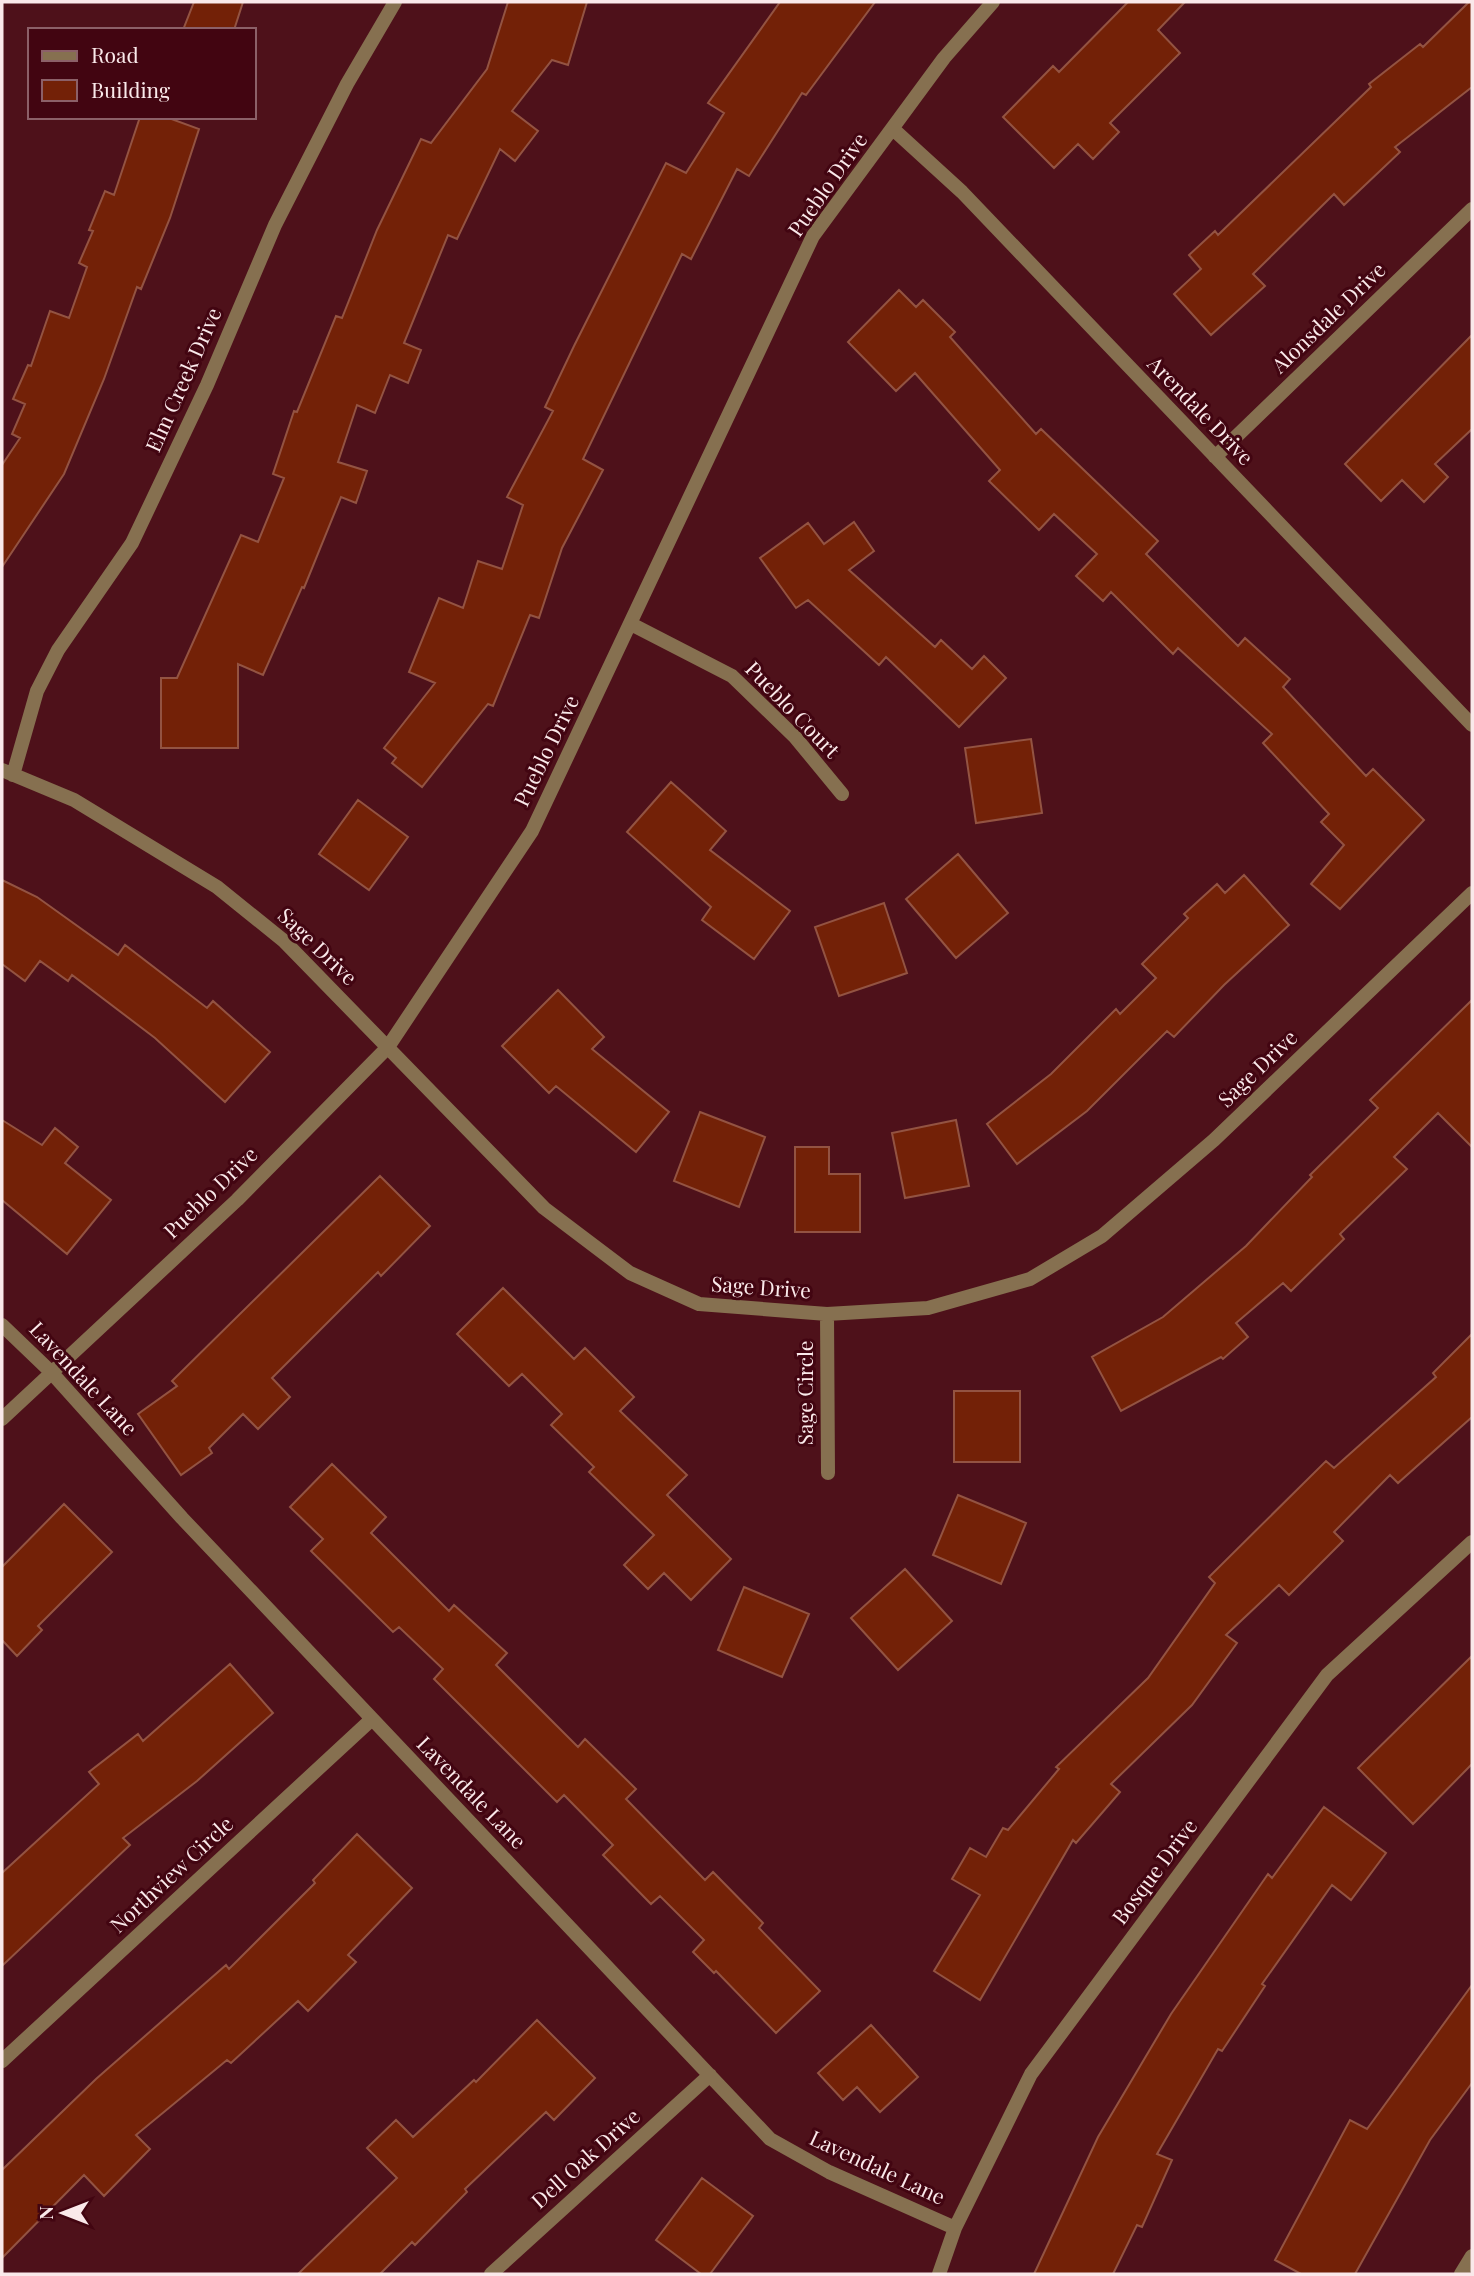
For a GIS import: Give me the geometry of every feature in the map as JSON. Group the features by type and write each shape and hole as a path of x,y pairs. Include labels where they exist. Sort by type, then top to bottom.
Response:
{"street":[{"name":"Elm Creek Drive","path":"7,772 37,691 58,650 132,542 207,385 275,225 347,84 396,2"},
{"name":"Pueblo Drive","path":"2,1419 237,1199 388,1046 532,831 813,236 944,58 993,2"},
{"name":"Arendale Drive","path":"894,129 962,192 1472,725"},
{"name":"Alonsdale Drive","path":"1215,457 1472,209"},
{"name":"Pueblo Court","path":"631,624 732,676 795,737 842,794"},
{"name":"Sage Drive","path":"7,772 74,800 217,887 284,941 544,1208 630,1273 699,1304 827,1314 928,1308 1030,1279 1102,1236 1214,1140 1472,893"},
{"name":"Sage Circle","path":"827,1314 828,1473"},
{"name":"Lavendale Lane","path":"2,1325 51,1372 182,1518 770,2139 829,2172 955,2228"},
{"name":"Bosque Drive","path":"939,2274 955,2228 1031,2074 1327,1675 1472,1542"},
{"name":"Northview Circle","path":"2,2062 372,1719"},
{"name":"Dell Oak Drive","path":"491,2274 710,2075"},
{"path":"1461,2274 1472,2256"}],"building":[{"path":"194,2 243,2 235,28 184,28"},
{"path":"508,2 587,2 568,65 552,60 512,111 538,131 515,161 500,149 457,239 448,235 404,343 421,350 408,383 390,375 375,413 357,405 338,462 367,471 356,503 341,497 304,588 302,587 263,675 238,664 238,748 161,748 161,678 177,678 241,535 258,542 284,478 273,474 294,411 297,412 336,316 342,318 377,230 421,139 431,143 487,69"},
{"path":"780,2 875,2 806,95 802,93 749,176 737,169 691,259 682,254 583,459 603,470 562,548 539,618 530,615 493,706 488,704 422,787 392,763 396,758 384,748 435,683 409,672 439,598 463,608 478,561 502,569 523,505 507,497 553,411 545,407 574,346 666,163 686,173 724,113 708,103"},
{"path":"1128,2 1185,2 1158,30 1180,53 1110,123 1119,132 1093,159 1078,144 1054,168 1003,117 1053,66 1059,72"},
{"path":"1472,2 1472,87 1395,147 1400,152 1344,205 1334,194 1253,274 1265,286 1211,335 1174,294 1201,269 1189,255 1215,231 1218,235 1371,87 1369,84 1420,44 1423,47"},
{"path":"139,119 172,119 199,129 170,218 141,289 137,287 104,379 64,474 2,567 2,465 20,438 12,434 25,404 13,399 28,365 31,366 50,311 69,318 87,267 79,263 93,231 89,230 105,191 114,195"},
{"path":"899,290 916,307 923,300 955,332 950,337 1036,434 1041,429 1158,541 1146,554 1238,646 1245,638 1290,679 1283,687 1366,776 1373,769 1424,820 1340,909 1311,884 1344,845 1321,822 1329,814 1263,743 1272,734 1178,648 1173,654 1111,592 1103,601 1076,576 1097,554 1054,514 1039,530 989,481 1000,470 915,373 896,391 848,342"},
{"path":"1472,335 1472,429 1435,464 1448,477 1424,502 1402,480 1381,501 1345,464"},
{"path":"854,522 874,551 849,570 935,647 941,640 972,669 984,656 1006,678 959,727 886,657 879,665 808,600 796,608 760,558 808,523 824,544"},
{"path":"1031,739 1042,813 976,823 965,748"},
{"path":"671,782 726,831 710,850 790,911 754,959 702,920 711,907 627,832"},
{"path":"358,800 408,837 369,890 319,854"},
{"path":"958,854 1008,913 956,958 906,899"},
{"path":"1244,875 1289,925 1224,985 1174,1037 1167,1031 1087,1111 1017,1164 987,1124 1051,1074 1116,1009 1120,1014 1156,978 1142,964 1188,918 1184,914 1217,884 1225,893"},
{"path":"2,880 37,897 118,955 125,945 207,1008 213,1001 270,1052 225,1102 155,1038 72,975 68,981 40,961 25,981 2,964"},
{"path":"884,903 907,973 839,996 815,927"},
{"path":"558,990 604,1037 592,1049 669,1112 636,1152 556,1086 549,1093 502,1046"},
{"path":"1472,1000 1472,1147 1438,1113 1394,1157 1407,1169 1340,1234 1344,1239 1291,1291 1283,1283 1236,1323 1248,1337 1223,1359 1221,1357 1121,1411 1092,1357 1163,1317 1246,1246 1312,1177 1310,1175 1378,1108 1370,1100"},
{"path":"700,1112 765,1137 739,1207 674,1181"},
{"path":"2,1120 42,1145 55,1128 78,1147 65,1163 111,1200 67,1254 2,1200"},
{"path":"956,1120 969,1186 905,1198 892,1133"},
{"path":"795,1147 829,1147 829,1174 860,1174 860,1232 795,1232"},
{"path":"380,1176 430,1226 381,1276 378,1272 272,1378 290,1397 258,1429 243,1414 209,1448 212,1453 181,1475 138,1414 177,1386 172,1381"},
{"path":"503,1288 574,1359 585,1348 634,1397 620,1411 687,1475 667,1495 731,1559 691,1600 664,1573 648,1589 624,1565 654,1535 589,1472 594,1467 551,1425 562,1414 522,1374 509,1386 457,1334"},
{"path":"1472,1334 1472,1417 1398,1483 1390,1475 1334,1532 1343,1541 1289,1595 1279,1585 1226,1635 1237,1643 1192,1705 1111,1784 1120,1792 1076,1843 1073,1840 980,2000 934,1971 980,1895 952,1879 970,1848 986,1857 1003,1828 1008,1830 1059,1769 1056,1767 1148,1678 1215,1583 1209,1577 1326,1461 1334,1468 1436,1377 1433,1373"},
{"path":"954,1391 1020,1391 1020,1462 954,1462"},
{"path":"332,1464 386,1517 371,1533 449,1611 454,1605 507,1653 496,1665 578,1747 585,1739 636,1789 626,1799 705,1880 713,1872 763,1923 759,1928 820,1991 776,2033 716,1971 714,1973 693,1952 704,1940 660,1896 651,1904 603,1855 613,1845 564,1795 557,1802 434,1679 443,1669 399,1627 393,1632 311,1551 323,1539 290,1507"},
{"path":"958,1495 1026,1523 1001,1584 933,1555"},
{"path":"64,1504 112,1552 38,1626 42,1630 17,1656 2,1640 2,1567"},
{"path":"905,1569 952,1621 898,1670 851,1618"},
{"path":"744,1587 809,1614 782,1677 718,1650"},
{"path":"1472,1656 1472,1764 1413,1824 1358,1768"},
{"path":"230,1664 273,1713 197,1781 123,1838 130,1845 2,1966 2,1873 99,1784 89,1772 138,1734 143,1741"},
{"path":"1324,1807 1386,1853 1351,1900 1332,1885 1262,1984 1265,1986 1222,2051 1218,2049 1157,2154 1172,2160 1142,2227 1137,2225 1113,2274 1034,2274 1098,2137 1171,2014 1268,1874 1272,1878"},
{"path":"357,1834 412,1888 348,1955 356,1962 308,2011 298,2001 231,2063 227,2060 136,2135 150,2149 104,2196 84,2175 2,2258 2,2170 96,2079 226,1965 229,1969 315,1883 313,1880"},
{"path":"1472,1985 1472,2083 1430,2140 1355,2274 1301,2274 1275,2260 1350,2120 1367,2129"},
{"path":"537,2020 595,2078 554,2120 546,2112 465,2189 467,2192 415,2245 412,2242 380,2274 298,2274 397,2178 367,2148 396,2120 413,2137 474,2080 476,2082"},
{"path":"871,2025 918,2077 880,2112 857,2087 843,2100 818,2073"},
{"path":"702,2178 753,2216 710,2274 701,2274 656,2240"}]}
